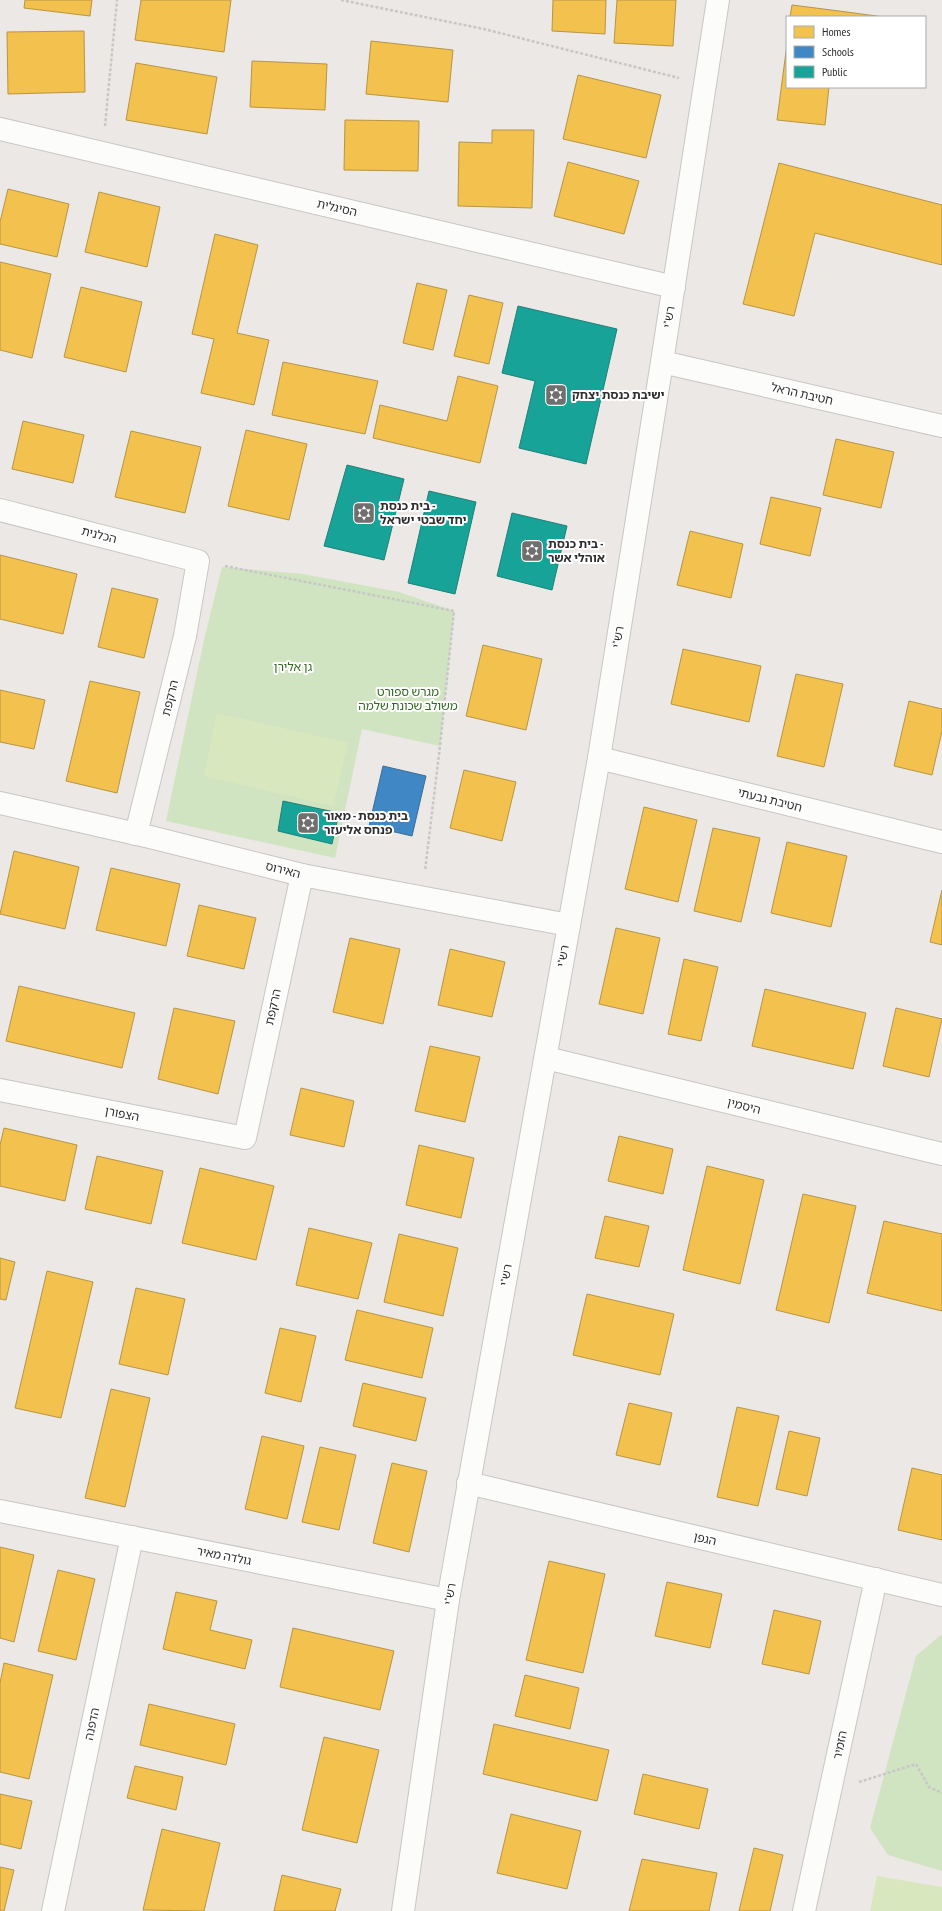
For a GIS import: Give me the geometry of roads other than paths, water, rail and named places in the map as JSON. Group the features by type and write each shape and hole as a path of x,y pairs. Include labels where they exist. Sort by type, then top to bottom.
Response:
{"street":[{"name":"רש\"י","path":"403,1911 448,1600 599,758 718,0"},
{"name":"הסיגלית","path":"0,129 674,287"},
{"name":"חטיבת הראל","path":"662,362 942,426"},
{"name":"הכלנית","path":"0,510 198,561"},
{"name":"הרקפת","path":"136,834 185,636 198,561"},
{"name":"חטיבת גבעתי","path":"599,758 942,842"},
{"name":"האירוס","path":"0,803 136,834 302,875 569,925"},
{"name":"הרקפת","path":"245,1138 302,875"},
{"name":"היסמין","path":"546,1058 942,1154"},
{"name":"הצפורן","path":"0,1090 245,1138"},
{"name":"הגפן","path":"468,1483 942,1595"},
{"name":"גולדה מאיר","path":"0,1511 448,1600"},
{"name":"הדפנה","path":"53,1911 132,1537"},
{"name":"הזמיר","path":"804,1911 876,1579"}],"place":[{"name":"ישיבת כנסת יצחק","path":"556,395"},
{"name":"בית כנסת - יחד שבטי ישראל","path":"364,513"},
{"name":"בית כנסת - אוהלי אשר","path":"532,551"},
{"name":"בית כנסת - מאור פנחס אליעזר","path":"308,823"}],"park label":[{"name":"גן אלירן","path":"293,667"},
{"name":"מגרש ספורט משולב שכונת שלמה","path":"408,699"}]}
